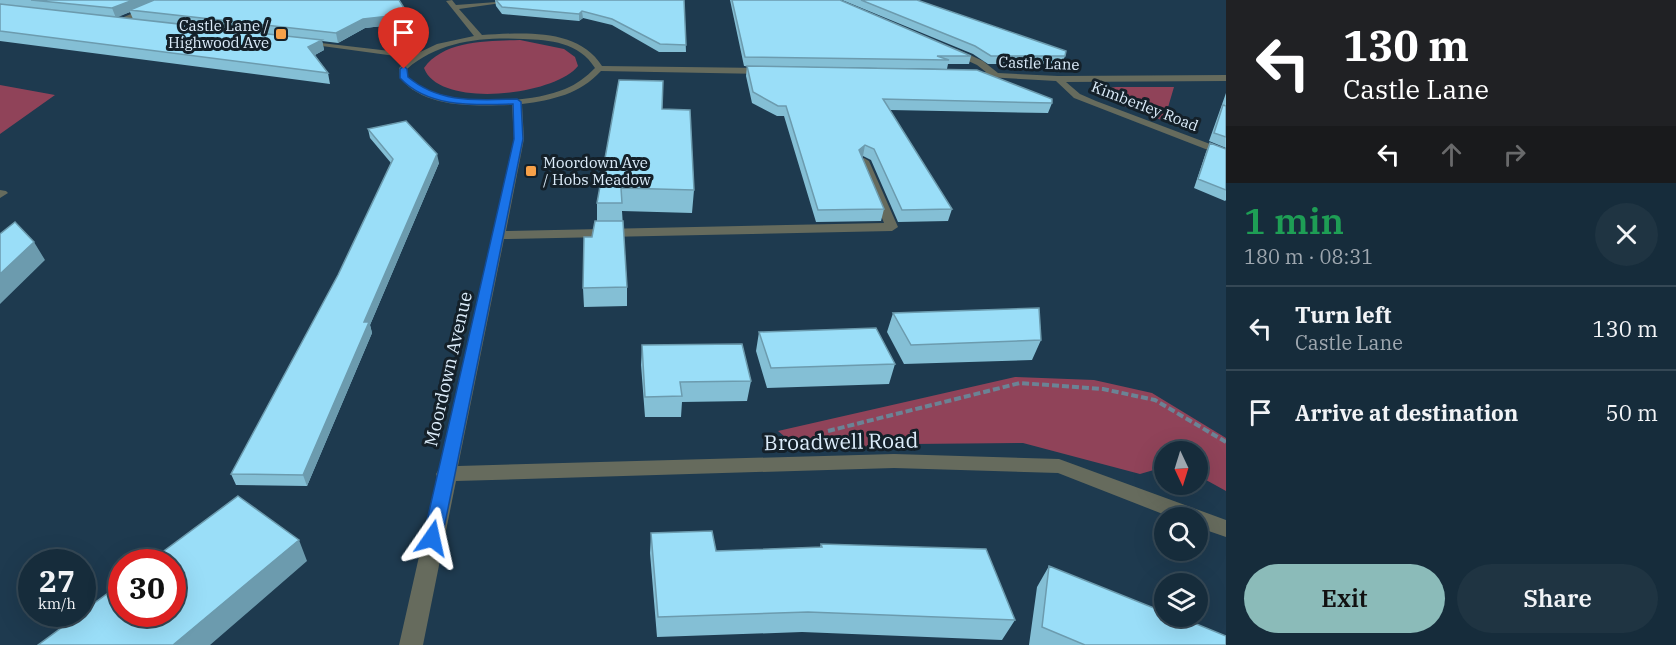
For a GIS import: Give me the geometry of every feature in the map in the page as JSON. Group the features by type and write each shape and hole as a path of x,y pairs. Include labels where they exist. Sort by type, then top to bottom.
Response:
{"street":[{"path":"116,22 170,0"},
{"path":"448,0 480,38"},
{"path":"454,7 519,0"},
{"path":"105,21 140,25"},
{"path":"521,36 558,40 579,46 594,55 598,68 595,75 568,91 517,102 474,103 420,92 404,78 404,69 415,56 440,45 480,38 521,36"},
{"path":"289,41 415,56"},
{"path":"948,49 980,63 995,75"},
{"path":"598,68 778,71"},
{"name":"Castle Lane","path":"959,74 1058,79 1226,78"},
{"name":"Kimberley Road","path":"1058,79 1077,96 1226,154"},
{"name":"Moordown Avenue","path":"411,645 445,474 519,139 517,102"},
{"path":"498,235 892,227 864,160"},
{"name":"Broadwell Road","path":"445,474 894,460 1059,466 1226,529"}],"path":[{"path":"825,431 1020,383 1103,389 1155,400 1226,442"}],"shaded area":[{"path":"520,40 564,49 575,57 578,66 565,76 546,85 498,94 451,89 434,81 424,68 443,52 455,47 481,42"},
{"path":"0,85 55,95 0,134"},
{"path":"1174,87 1164,121 1111,101 1098,93 1099,89"},
{"path":"1015,377 1094,380 1152,393 1226,438 1226,491 1208,481 1208,441 1154,441 1154,470 1140,474 1023,443 912,444 801,450 778,431"}],"building":[{"path":"31,0 133,0 112,8"},
{"path":"154,0 399,0 408,14 363,19 336,33 130,10"},
{"path":"496,0 684,0 686,45 660,44 612,19 582,11 579,14 502,7"},
{"path":"732,0 840,0 971,56 937,56 949,60 745,57"},
{"path":"861,0 917,0 1066,51 1065,56 991,56 975,46"},
{"path":"0,4 322,40 308,47 328,73 0,31"},
{"path":"747,66 977,70 1052,99 1052,103 883,99 952,209 902,210 874,149 865,145 859,150 884,209 818,210 786,106 778,106 753,92"},
{"path":"619,80 663,81 662,109 690,110 694,190 621,188 622,203 597,203"},
{"path":"1223,105 1226,106 1226,137 1214,133"},
{"path":"406,121 437,154 364,322 369,322 303,475 231,474 338,275 393,159 368,129"},
{"path":"1210,143 1226,149 1226,190 1198,179"},
{"path":"595,221 623,221 627,287 583,288 584,237 592,237"},
{"path":"15,222 34,242 0,274 0,234"},
{"path":"1039,308 1041,340 911,345 893,313"},
{"path":"876,328 895,364 771,368 759,332"},
{"path":"742,344 751,381 680,382 682,396 645,397 642,345"},
{"path":"238,496 299,540 173,645 38,645 62,627 96,627 96,602 108,593 108,627 186,627 186,549 167,549"},
{"path":"712,531 716,551 822,547 821,544 986,549 1015,620 808,612 658,617 651,533"},
{"path":"1049,566 1154,608 1154,627 1204,627 1226,636 1226,645 1085,645 1042,627"}],"place":[{"name":"Castle Lane / Highwood Ave","path":"281,34"},
{"name":"Moordown Ave / Hobs Meadow","path":"531,171"}],"route":[{"path":"404,69 404,78 420,92 474,103 517,102 519,139 432,538"}]}
